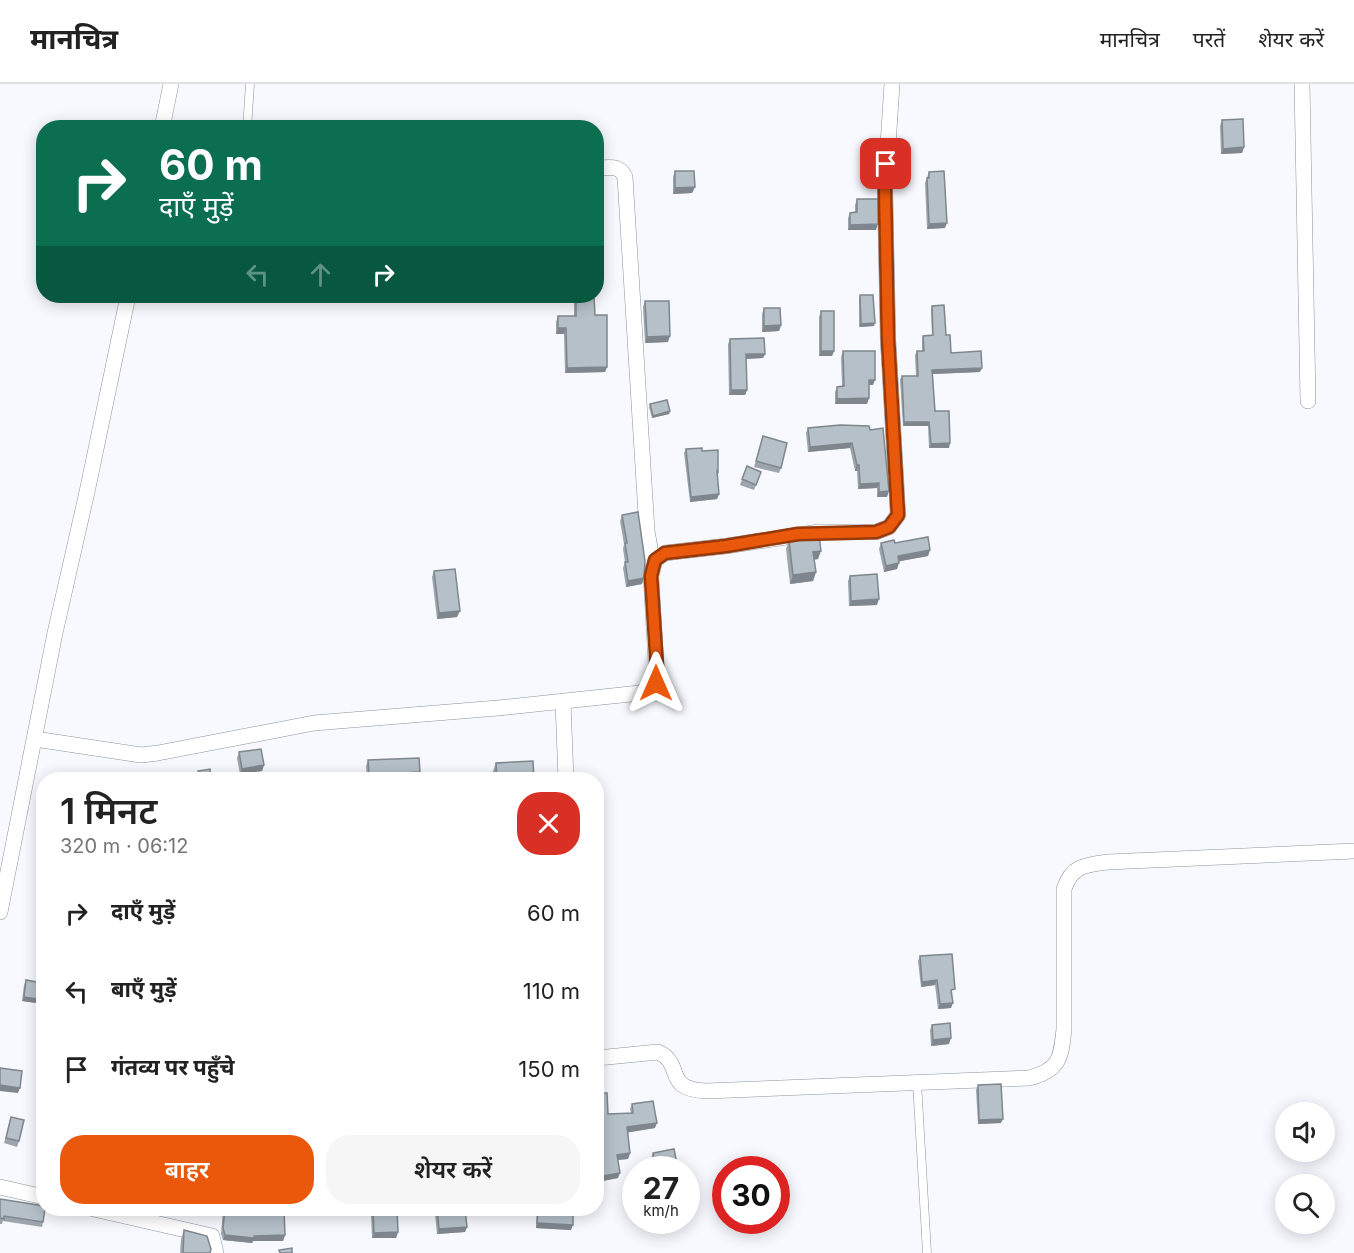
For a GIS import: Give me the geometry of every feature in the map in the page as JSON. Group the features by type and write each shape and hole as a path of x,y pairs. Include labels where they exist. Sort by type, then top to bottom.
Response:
{"street":[{"path":"164,120 171,84"},
{"path":"653,565 659,555 677,550 726,546 809,533 876,532 889,527 898,515 888,339 885,190 892,84"},
{"path":"1302,84 1308,401"},
{"path":"35,739 141,755 314,723 563,702 640,693 649,690 656,683 657,657 651,576 653,565 647,531 625,177 623,171 616,167 604,168"},
{"path":"1,903 55,633 127,303"},
{"path":"563,702 566,772"},
{"path":"604,1057 658,1052 669,1059 680,1084 693,1090 1029,1078 1045,1074 1058,1060 1062,1048 1064,889 1072,872 1080,867 1108,862 1354,850"},
{"path":"0,1187 36,1195"},
{"path":"125,1216 212,1236 216,1253"}],"lane":[{"path":"248,120 250,84"},
{"path":"917,1082 927,1253"}],"building":[{"path":"1243,119 1244,147 1223,149 1222,120"},
{"path":"675,171 694,171 695,187 675,188"},
{"path":"944,171 947,223 929,224 927,178 929,178 929,172"},
{"path":"857,199 878,199 878,224 850,225 850,213 857,212"},
{"path":"860,295 873,295 875,323 861,324"},
{"path":"645,301 669,301 670,336 647,337"},
{"path":"576,303 594,303 595,315 607,315 607,367 567,368 566,328 558,328 558,316 576,316"},
{"path":"944,305 946,335 950,335 951,353 981,351 982,368 932,370 935,411 949,411 950,443 931,444 929,422 904,422 902,376 918,376 917,351 924,351 923,336 933,335 932,306"},
{"path":"764,308 780,308 781,325 764,326"},
{"path":"821,311 834,311 834,351 821,351"},
{"path":"764,338 765,354 746,354 747,390 731,390 730,339"},
{"path":"843,351 875,351 875,380 869,380 869,398 837,399 837,387 844,386"},
{"path":"667,400 670,411 653,416 650,404"},
{"path":"840,425 869,426 870,430 883,428 889,491 879,492 879,483 860,484 859,465 857,465 852,443 810,447 808,428"},
{"path":"763,436 787,443 781,468 756,461"},
{"path":"702,448 702,451 718,450 719,494 691,497 686,449"},
{"path":"747,466 761,472 756,485 742,479"},
{"path":"638,512 645,561 644,578 628,581 625,562 628,562 625,543 627,543 622,515"},
{"path":"819,534 821,551 813,552 816,572 793,575 789,540"},
{"path":"928,537 930,550 898,556 899,563 886,566 881,543"},
{"path":"455,569 460,611 439,613 434,571"},
{"path":"877,574 879,599 851,601 850,576"},
{"path":"261,749 264,765 242,769 239,752"},
{"path":"419,758 420,772 369,772 368,760"},
{"path":"533,761 534,772 497,772 496,763"},
{"path":"210,769 210,772 198,772"},
{"path":"952,954 955,989 951,990 953,1003 940,1004 937,980 922,982 920,956"},
{"path":"26,980 36,982 36,999 24,997"},
{"path":"950,1023 951,1038 933,1040 932,1025"},
{"path":"0,1068 22,1071 20,1088 0,1085"},
{"path":"1001,1084 1003,1119 979,1120 978,1085"},
{"path":"604,1093 607,1093 608,1114 633,1113 632,1104 653,1101 657,1123 627,1127 630,1153 617,1155 620,1173 604,1176"},
{"path":"11,1117 24,1120 19,1141 6,1138"},
{"path":"674,1149 675,1156 654,1156 653,1153"},
{"path":"0,1199 36,1205 36,1216 44,1216 43,1222 4,1216 4,1219 0,1218"},
{"path":"224,1216 284,1216 285,1235 254,1236 254,1238 225,1235"},
{"path":"373,1216 397,1216 398,1232 374,1233"},
{"path":"438,1216 466,1216 467,1227 439,1229"},
{"path":"538,1216 573,1216 573,1225 537,1223"},
{"path":"184,1230 207,1236 210,1253 183,1253"},
{"path":"292,1248 292,1253 280,1253 279,1250"}],"route":[{"path":"656,683 651,576 653,565 659,555 677,550 726,546 798,534 876,532 889,527 898,515 888,339 886,164"}]}
